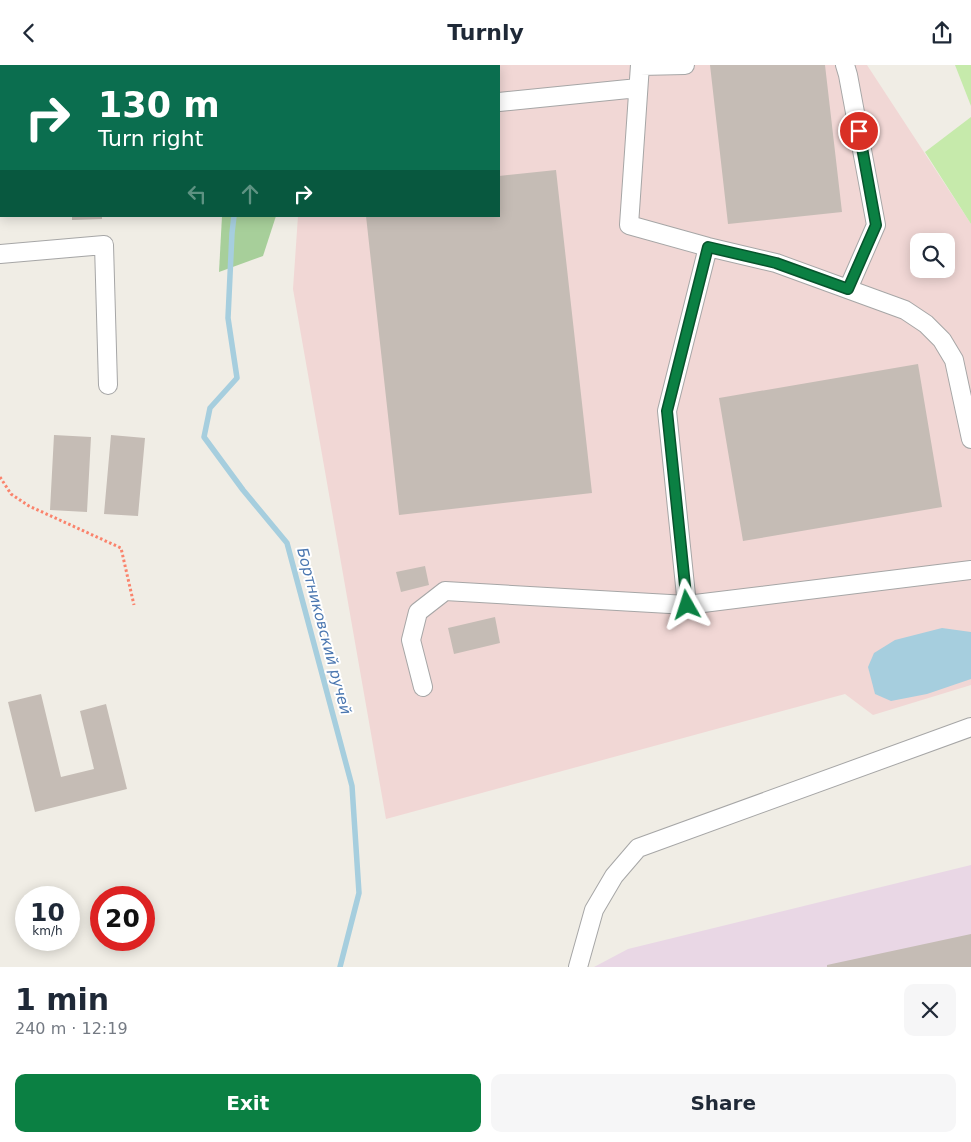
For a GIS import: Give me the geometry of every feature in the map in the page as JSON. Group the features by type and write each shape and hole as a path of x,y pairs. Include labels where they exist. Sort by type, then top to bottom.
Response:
{"lane":[{"path":"685,65 640,65 629,225 708,247 776,263 905,310 926,324 942,340 954,359 971,439"},
{"path":"845,65 876,225 848,289"},
{"path":"500,102 638,88"},
{"path":"0,255 104,245 108,385"},
{"path":"687,605 667,411 708,247"},
{"path":"423,687 411,640 418,612 445,591 687,605 971,570"},
{"path":"578,967 594,910 614,876 638,848 971,727"}],"path":[{"path":"0,477 11,494 30,506 121,548 134,605"}],"shaded area":[{"path":"500,65 867,65 971,224 971,685 873,715 845,694 386,819 293,289 298,217 500,217"},
{"path":"971,865 971,967 594,967 628,949"}],"green space":[{"path":"955,65 971,65 971,106"},
{"path":"971,117 971,224 925,152"},
{"path":"222,217 276,217 263,256 219,272"}],"water":[{"path":"942,628 971,632 971,679 927,694 891,701 875,694 868,667 874,653 895,640"}],"building":[{"path":"710,65 825,65 842,212 728,224"},
{"path":"556,170 592,493 399,515 366,217 500,217 500,176"},
{"path":"72,217 102,217 102,219 72,220"},
{"path":"918,364 942,507 743,541 719,398"},
{"path":"54,435 91,437 87,512 50,510"},
{"path":"111,435 145,438 138,516 104,514"},
{"path":"425,566 429,585 401,592 396,572"},
{"path":"495,617 500,643 454,654 448,628"},
{"path":"41,694 61,777 94,769 80,711 106,704 127,789 35,812 8,702"},
{"path":"971,934 971,967 827,967 827,965"}],"waterway":[{"name":"Бортниковский ручей","path":"234,217 228,318 237,378 210,408 204,437 243,490 287,543 352,786 359,893 340,967"}],"route":[{"path":"687,605 667,411 708,247 776,263 848,289 876,225 859,131"}]}
